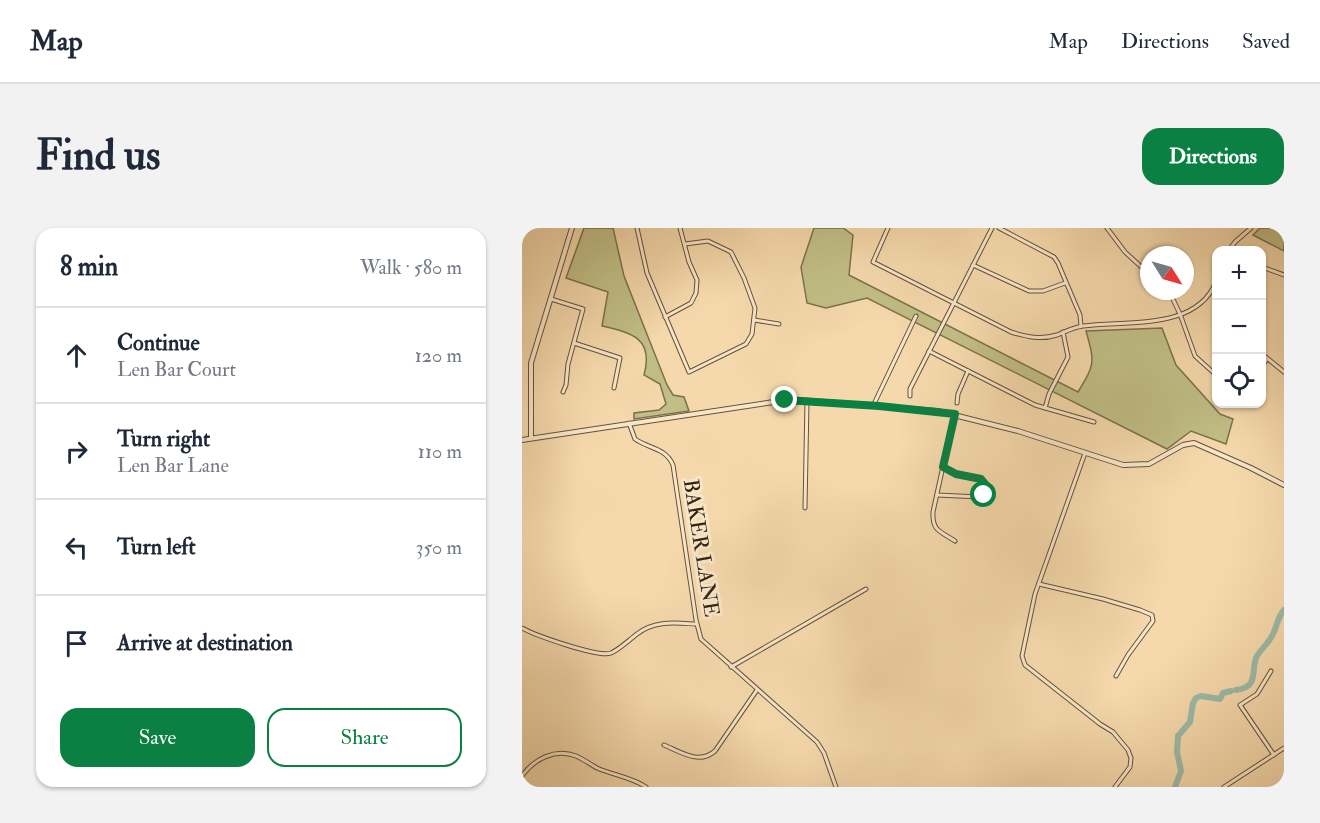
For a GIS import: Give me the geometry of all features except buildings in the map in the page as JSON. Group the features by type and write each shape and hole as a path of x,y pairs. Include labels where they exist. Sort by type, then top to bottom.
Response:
{"street":[{"path":"531,438 531,363 572,228"},
{"path":"637,228 646,273 689,372 746,344 751,338 755,308 731,252 708,241 685,244"},
{"path":"665,317 686,307 696,293 697,280 680,228"},
{"path":"888,228 873,262 1011,332 1026,337 1042,338 1082,326 1158,321 1203,303 1212,291"},
{"path":"910,396 910,389 992,228"},
{"path":"999,228 1050,254 1058,262 1082,326"},
{"path":"1107,228 1125,252 1140,266"},
{"path":"1232,246 1251,228"},
{"path":"973,265 1029,291 1043,291 1066,282"},
{"path":"1266,268 1284,275"},
{"path":"550,298 583,309 563,392"},
{"path":"1173,300 1195,356 1212,371"},
{"path":"873,406 916,316"},
{"path":"754,320 779,324"},
{"path":"1045,408 1049,394 1068,357 1064,332"},
{"path":"574,344 620,358 614,388"},
{"path":"929,351 1035,405 1094,422"},
{"path":"1267,359 1284,372"},
{"path":"957,403 958,394 968,371"},
{"path":"522,440 780,401 807,401 955,414 1118,464 1142,465 1156,461 1183,445 1194,444 1248,466 1284,485"},
{"path":"805,508 807,401"},
{"path":"955,414 932,523 955,541"},
{"name":"BAKER LANE","path":"629,423 635,439 662,451 673,465 697,624 703,643 821,747 836,787"},
{"path":"1085,452 1039,584 1022,659 1025,664 1113,732 1128,750 1131,758 1130,767 1115,787"},
{"path":"937,495 980,497 986,490 981,479 956,474 943,467"},
{"path":"1039,584 1103,599 1152,615 1153,621 1116,676"},
{"path":"731,667 866,589"},
{"path":"522,628 598,654 612,652 651,626 669,623 697,624"},
{"path":"1271,671 1257,694 1240,705 1274,755"},
{"path":"664,745 697,758 710,756 757,690"},
{"path":"1224,787 1284,748"},
{"path":"522,776 542,757 564,754 575,756 598,768 636,780 646,787"}],"shaded area":[{"path":"584,228 613,228 624,276 667,385 673,395 684,397 689,411 634,419 634,413 659,410 666,404 660,384 644,375 646,353 643,345 638,339 623,331 602,326 608,292 566,278"},
{"path":"814,228 843,228 853,235 849,275 1078,392 1092,363 1086,331 1162,328 1176,365 1212,405 1212,408 1233,419 1226,444 1191,431 1167,449 867,298 826,308 807,303 801,267"},
{"path":"1260,228 1284,228 1284,251 1253,235"}],"waterway":[{"path":"1236,690 1248,686 1251,682 1256,658 1272,636 1284,610"},
{"path":"1175,787 1181,771 1177,752 1178,736 1190,722 1193,703 1201,696 1220,699 1223,693 1231,691"}],"route":[{"path":"785,400 955,414 943,467 956,474 981,479 986,485 984,495"}]}
